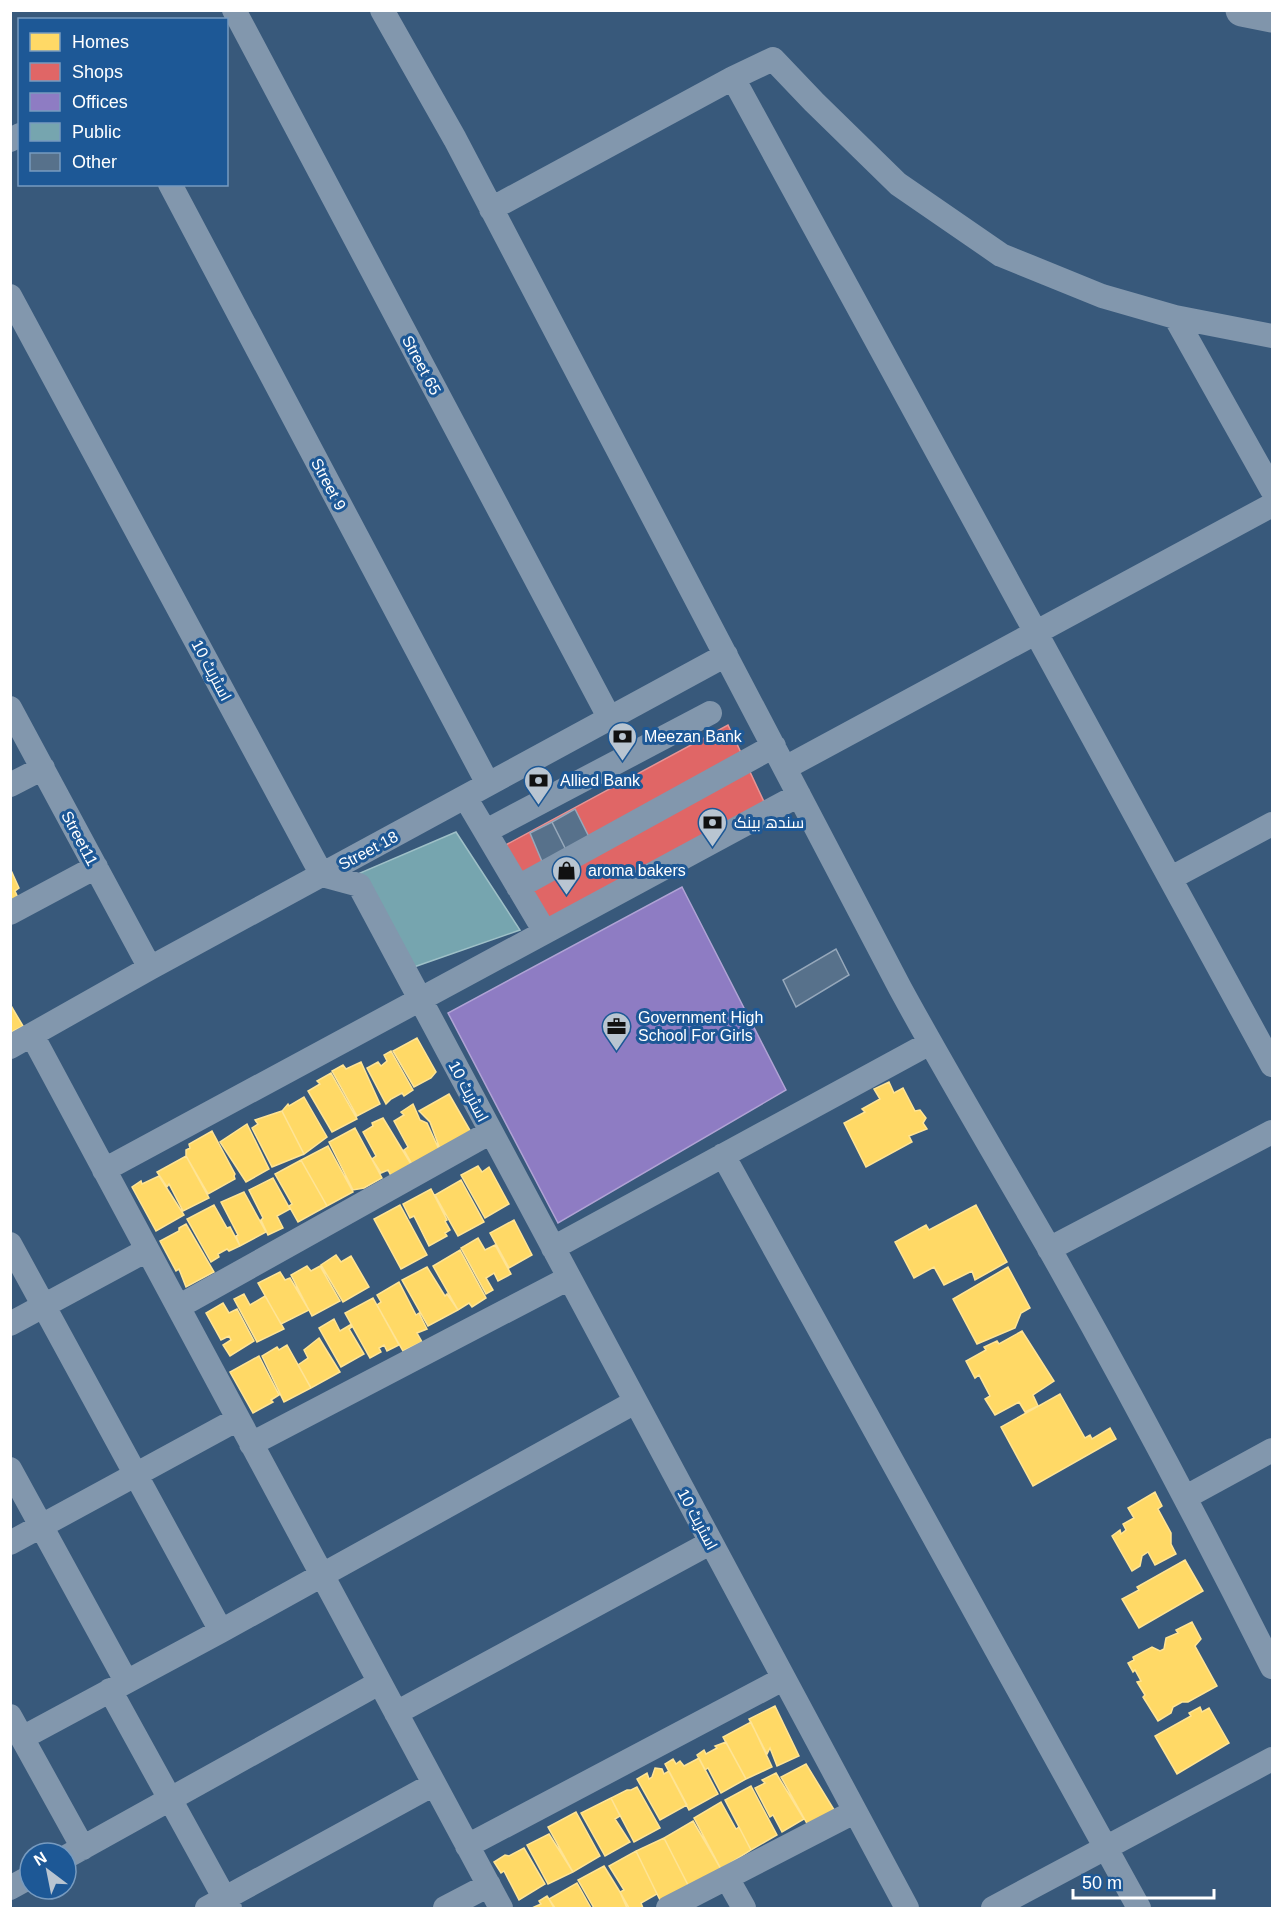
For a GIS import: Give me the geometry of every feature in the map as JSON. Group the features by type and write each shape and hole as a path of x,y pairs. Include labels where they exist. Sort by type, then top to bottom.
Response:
{"highway":[{"path":"1242,10 1272,16"}],"street":[{"path":"382,10 455,139 930,1043 1049,1249 1186,1497 1272,1667"},
{"name":"Street 65","path":"238,16 610,719"},
{"path":"491,209 733,78 773,59 898,184 1001,255 1102,296 1175,317 1272,336"},
{"path":"733,78 1272,1065"},
{"name":"Street 9","path":"171,186 488,784"},
{"name":"اسٹریٹ 10","path":"10,296 322,874 359,885 907,1908"},
{"path":"1175,317 1272,490"},
{"path":"785,768 1272,505"},
{"name":"Street 18","path":"10,1047 150,968 726,655"},
{"name":"Street11","path":"10,708 150,968"},
{"path":"486,831 710,713"},
{"path":"518,887 774,746"},
{"path":"10,785 43,768"},
{"path":"104,1170 800,795"},
{"path":"465,797 545,932"},
{"path":"1171,878 1272,824"},
{"path":"10,913 96,867"},
{"path":"32,1035 501,1908"},
{"path":"553,1248 930,1043"},
{"path":"178,1307 491,1132"},
{"path":"1049,1249 1272,1132"},
{"path":"723,1155 1139,1908"},
{"path":"10,1244 221,1631"},
{"path":"10,1324 147,1250"},
{"path":"251,1444 569,1278"},
{"path":"20,1747 118,1686 635,1401"},
{"path":"10,1543 238,1419"},
{"path":"1186,1497 1272,1450"},
{"path":"10,1469 41,1526 220,1905 434,1784"},
{"path":"396,1713 710,1543"},
{"path":"467,1846 783,1678"},
{"path":"78,1850 380,1683"},
{"path":"10,1716 20,1747 69,1841"},
{"path":"993,1908 1272,1759"},
{"path":"668,1908 854,1812"},
{"path":"727,1878 744,1908"},
{"path":"445,1908 489,1885"}],"building: Homes":[{"path":"10,868 19,888 15,891 18,898 10,902"},
{"path":"10,1004 23,1026 10,1033"},
{"path":"417,1038 436,1072 431,1078 414,1087 393,1051"},
{"path":"391,1051 413,1090 404,1096 402,1093 386,1104 367,1068 378,1062 381,1066 387,1061 384,1055"},
{"path":"361,1062 380,1104 357,1116 332,1071 343,1065 346,1069"},
{"path":"331,1073 357,1119 332,1132 308,1091 320,1084 317,1081"},
{"path":"889,1082 894,1093 903,1088 915,1111 920,1110 926,1118 923,1123 927,1129 909,1136 912,1142 866,1167 844,1123 865,1112 862,1109 880,1099 874,1089"},
{"path":"449,1094 475,1139 440,1149 430,1122 419,1111"},
{"path":"304,1097 327,1137 304,1154 282,1111 288,1104 289,1106"},
{"path":"413,1104 420,1120 427,1123 442,1156 413,1166 404,1150 408,1147 394,1121 404,1115 401,1112"},
{"path":"282,1111 304,1154 272,1167 252,1128 258,1124 255,1120"},
{"path":"383,1118 411,1164 391,1176 388,1170 381,1173 372,1159 376,1156 363,1132 373,1126 372,1123"},
{"path":"247,1124 269,1169 246,1182 220,1142"},
{"path":"355,1128 382,1178 364,1188 353,1190 329,1142"},
{"path":"212,1131 235,1174 235,1179 208,1194 186,1156 186,1150 190,1148 189,1144"},
{"path":"328,1146 353,1192 327,1206 301,1160"},
{"path":"186,1156 209,1198 183,1211 169,1184 167,1187 157,1172"},
{"path":"301,1160 327,1206 298,1222 289,1206 292,1204 275,1174"},
{"path":"478,1166 482,1172 489,1167 509,1204 485,1218 461,1175"},
{"path":"159,1176 184,1215 156,1231 132,1187 141,1181 142,1184"},
{"path":"273,1178 290,1209 277,1216 283,1228 268,1235 261,1220 263,1218 249,1190"},
{"path":"461,1180 484,1222 458,1236 435,1195"},
{"path":"431,1189 450,1230 445,1233 447,1236 429,1246 414,1216 410,1218 403,1204"},
{"path":"244,1192 266,1232 240,1246 236,1236 238,1235 221,1202"},
{"path":"214,1205 240,1246 229,1251 227,1249 211,1262 187,1219"},
{"path":"400,1205 427,1255 401,1269 374,1219"},
{"path":"976,1205 1007,1262 975,1280 972,1271 944,1285 934,1267 914,1278 895,1242 926,1225 929,1230"},
{"path":"514,1220 532,1255 509,1268 490,1233"},
{"path":"186,1224 214,1272 186,1287 179,1269 176,1271 160,1241 179,1231 179,1228"},
{"path":"478,1238 485,1250 495,1245 511,1274 498,1281 494,1273 486,1278 493,1290 486,1294 461,1248"},
{"path":"460,1250 486,1298 472,1307 469,1303 458,1310 433,1266"},
{"path":"336,1255 341,1262 351,1256 369,1287 343,1302 321,1265"},
{"path":"307,1266 311,1271 320,1266 340,1301 312,1316 291,1275"},
{"path":"427,1267 445,1296 447,1294 458,1310 428,1326 402,1280"},
{"path":"1008,1267 1030,1308 1021,1313 1015,1328 977,1344 953,1299"},
{"path":"1008,1267 1030,1308 1021,1313 1015,1328 977,1344 953,1299"},
{"path":"280,1272 285,1280 290,1278 309,1310 281,1324 258,1283"},
{"path":"399,1282 416,1315 419,1313 427,1329 417,1333 422,1342 403,1351 377,1305 381,1302 377,1295"},
{"path":"244,1294 250,1305 265,1296 284,1329 257,1342 234,1299"},
{"path":"373,1298 399,1345 387,1351 384,1345 379,1348 381,1352 370,1358 345,1313"},
{"path":"223,1303 229,1313 237,1309 254,1341 230,1356 223,1345 231,1340 229,1336 221,1340 206,1313"},
{"path":"334,1319 340,1331 350,1325 352,1327 349,1329 364,1354 341,1367 319,1328"},
{"path":"1022,1331 1054,1381 1033,1395 1038,1406 1025,1412 1019,1402 995,1415 985,1399 990,1396 979,1375 975,1378 966,1361 986,1350 984,1347 997,1341 999,1344"},
{"path":"319,1338 340,1372 311,1388 298,1365 308,1358 304,1350"},
{"path":"287,1345 311,1388 284,1402 262,1356 277,1347 279,1350"},
{"path":"259,1356 279,1395 271,1400 273,1402 253,1413 230,1372"},
{"path":"1060,1394 1085,1438 1090,1435 1092,1439 1110,1428 1116,1439 1033,1486 1001,1427"},
{"path":"1155,1492 1162,1506 1158,1509 1171,1533 1171,1544 1176,1554 1155,1565 1148,1552 1142,1556 1140,1566 1132,1571 1112,1536 1120,1530 1121,1534 1126,1530 1123,1524 1134,1518 1128,1508"},
{"path":"1185,1560 1203,1591 1139,1628 1122,1599 1139,1590 1137,1587"},
{"path":"1192,1622 1201,1639 1195,1646 1217,1686 1188,1702 1182,1702 1173,1707 1171,1713 1158,1721 1143,1697 1145,1695 1137,1682 1141,1681 1128,1663 1134,1660 1133,1657 1152,1647 1160,1651 1164,1649 1166,1638 1178,1633 1176,1630"},
{"path":"775,1706 799,1756 777,1766 770,1748 767,1754 749,1719"},
{"path":"1200,1707 1202,1712 1209,1708 1229,1743 1177,1774 1155,1736 1191,1716 1189,1713"},
{"path":"751,1722 772,1767 746,1779 723,1737"},
{"path":"726,1742 746,1779 721,1793 708,1768 705,1770 697,1755 704,1750 706,1754 717,1748 715,1746"},
{"path":"699,1758 718,1794 689,1810 665,1764 673,1759 676,1764 680,1761 684,1766"},
{"path":"806,1764 836,1813 809,1827 781,1777"},
{"path":"655,1768 662,1769 664,1774 669,1771 687,1805 660,1820 637,1779 647,1773 649,1779"},
{"path":"776,1773 804,1819 782,1832 773,1815 770,1817 755,1788 765,1783 762,1780"},
{"path":"751,1786 777,1835 751,1850 725,1800"},
{"path":"637,1787 660,1828 634,1842 611,1798"},
{"path":"611,1798 620,1816 615,1819 630,1842 605,1856 581,1813"},
{"path":"721,1802 736,1829 739,1827 751,1850 721,1869 694,1818"},
{"path":"576,1812 600,1856 573,1872 548,1827"},
{"path":"693,1821 721,1869 689,1887 664,1838"},
{"path":"549,1834 573,1872 548,1884 527,1845"},
{"path":"664,1838 689,1887 661,1902 636,1851"},
{"path":"524,1848 545,1884 519,1900 504,1871 501,1873 494,1862"},
{"path":"636,1851 657,1894 641,1903 643,1908 627,1908 620,1892 624,1890 609,1866"},
{"path":"604,1866 629,1908 594,1908 578,1880"},
{"path":"577,1883 591,1908 554,1908 549,1899"},
{"path":"547,1896 555,1908 532,1908 541,1904 539,1901"}],"building: Shops":[{"path":"728,725 766,806 546,924 502,847"}],"building: Offices":[{"name":"Government High School For Girls","path":"682,887 786,1090 558,1223 448,1013"}],"building: Public":[{"path":"456,832 520,930 411,968 360,873"}],"building: Other":[{"path":"575,809 593,845 570,858 552,822"},
{"path":"552,822 570,858 546,871 530,833"},
{"path":"836,949 849,975 796,1007 783,980"}],"place":[{"name":"Meezan Bank","path":"623,762"},
{"name":"Allied Bank","path":"539,806"},
{"name":"سندھ بینک","path":"713,848"},
{"name":"aroma bakers","path":"567,896"},
{"name":"Government High School For Girls","path":"617,1052"}]}
